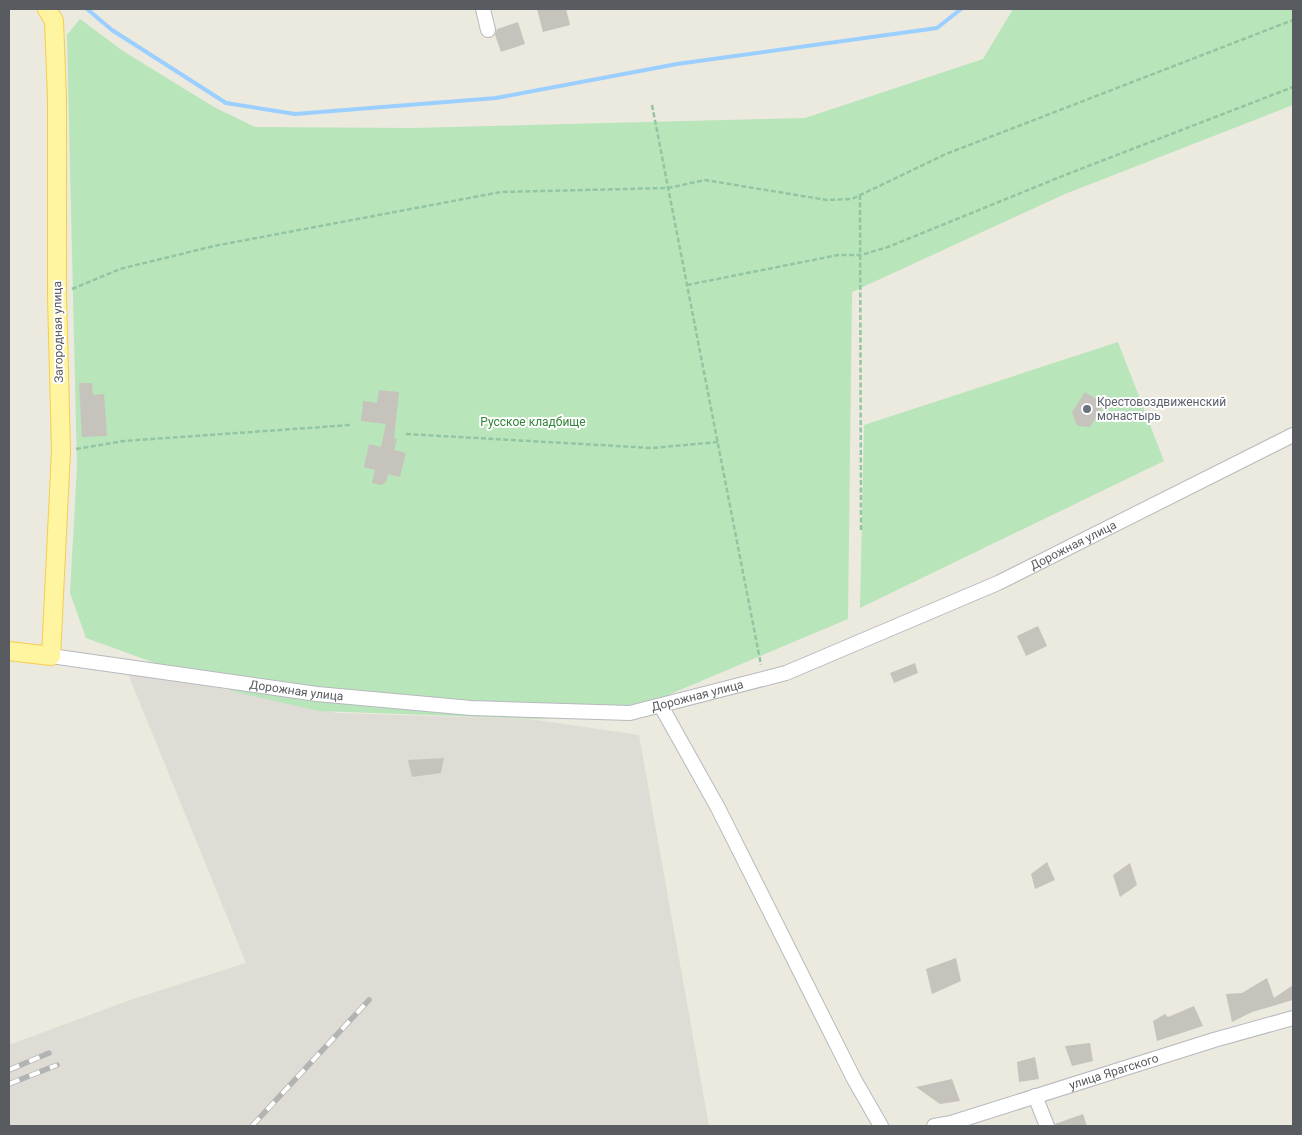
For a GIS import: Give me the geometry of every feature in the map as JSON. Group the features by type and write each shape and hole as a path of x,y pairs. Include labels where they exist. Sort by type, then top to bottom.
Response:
{"main road":[{"name":"Загородная улица","path":"47,9 54,21 56,78 57,296 61,451 52,656"},
{"path":"9,651 52,656"}],"street":[{"path":"483,9 488,30"},
{"name":"Дорожная улица","path":"52,656 317,694 461,707 630,713 786,674 998,583 1293,435"},
{"path":"661,706 718,808 854,1080 882,1126"},
{"name":"улица Ярагского","path":"934,1126 951,1123 1214,1040 1293,1018"},
{"path":"1035,1096 1047,1126"}],"path":[{"path":"57,296 120,269 214,246 501,192 668,188 705,180 827,200 852,199 946,154 1293,20"},
{"path":"687,285 838,255 861,255 888,247 1065,175 1293,87"},
{"path":"652,105 764,679"},
{"path":"860,195 862,530"},
{"path":"61,451 124,441 350,425"},
{"path":"406,434 652,448 718,442"}],"shaded area":[{"path":"126,669 337,713 530,719 639,735 709,1126 9,1126 9,1045 130,1000 246,963"}],"green space":[{"name":"Русское кладбище","path":"1013,9 1293,9 1293,105 1065,194 852,292 848,619 630,711 540,719 319,711 235,692 86,638 70,593 77,468 67,35 80,19 123,51 214,107 255,127 413,128 805,118 983,59"},
{"path":"1118,342 1164,461 860,608 864,425"}],"building":[{"path":"537,9 566,9 570,25 543,32"},
{"path":"518,22 525,44 501,52 495,35 497,29"},
{"path":"79,383 92,383 93,395 104,394 107,436 82,437"},
{"path":"379,390 399,392 394,438 397,439 394,450 406,453 400,477 388,474 386,482 382,485 372,483 375,470 364,467 369,444 381,447 386,424 361,421 363,401 377,403"},
{"name":"Крестовоздвиженский монастырь","path":"1085,392 1104,404 1090,427 1076,424 1072,412"},
{"path":"1038,626 1047,646 1026,656 1017,636"},
{"path":"915,663 918,673 894,683 890,673"},
{"path":"444,758 441,773 412,777 408,760"},
{"path":"1047,862 1055,880 1035,889 1031,874"},
{"path":"1130,863 1137,885 1120,897 1113,875"},
{"path":"956,958 961,981 932,994 926,969"},
{"path":"1267,978 1274,998 1293,985 1293,1000 1252,1012 1232,1022 1226,994 1242,993"},
{"path":"1194,1006 1203,1026 1157,1041 1153,1021 1165,1014 1168,1017"},
{"path":"1090,1043 1093,1061 1072,1066 1065,1046"},
{"path":"1035,1057 1039,1079 1019,1082 1017,1062"},
{"path":"952,1079 960,1101 940,1104 916,1087"},
{"path":"1083,1114 1087,1126 1056,1126 1055,1124"}],"waterway":[{"path":"87,9 112,30 226,103 295,114 496,98 677,64 937,28 961,9"}],"railway":[{"path":"252,1126 369,1000"},
{"path":"9,1070 49,1053"},
{"path":"9,1084 57,1065"}],"place":[{"name":"Крестовоздвиженский монастырь","path":"1087,409"}]}
